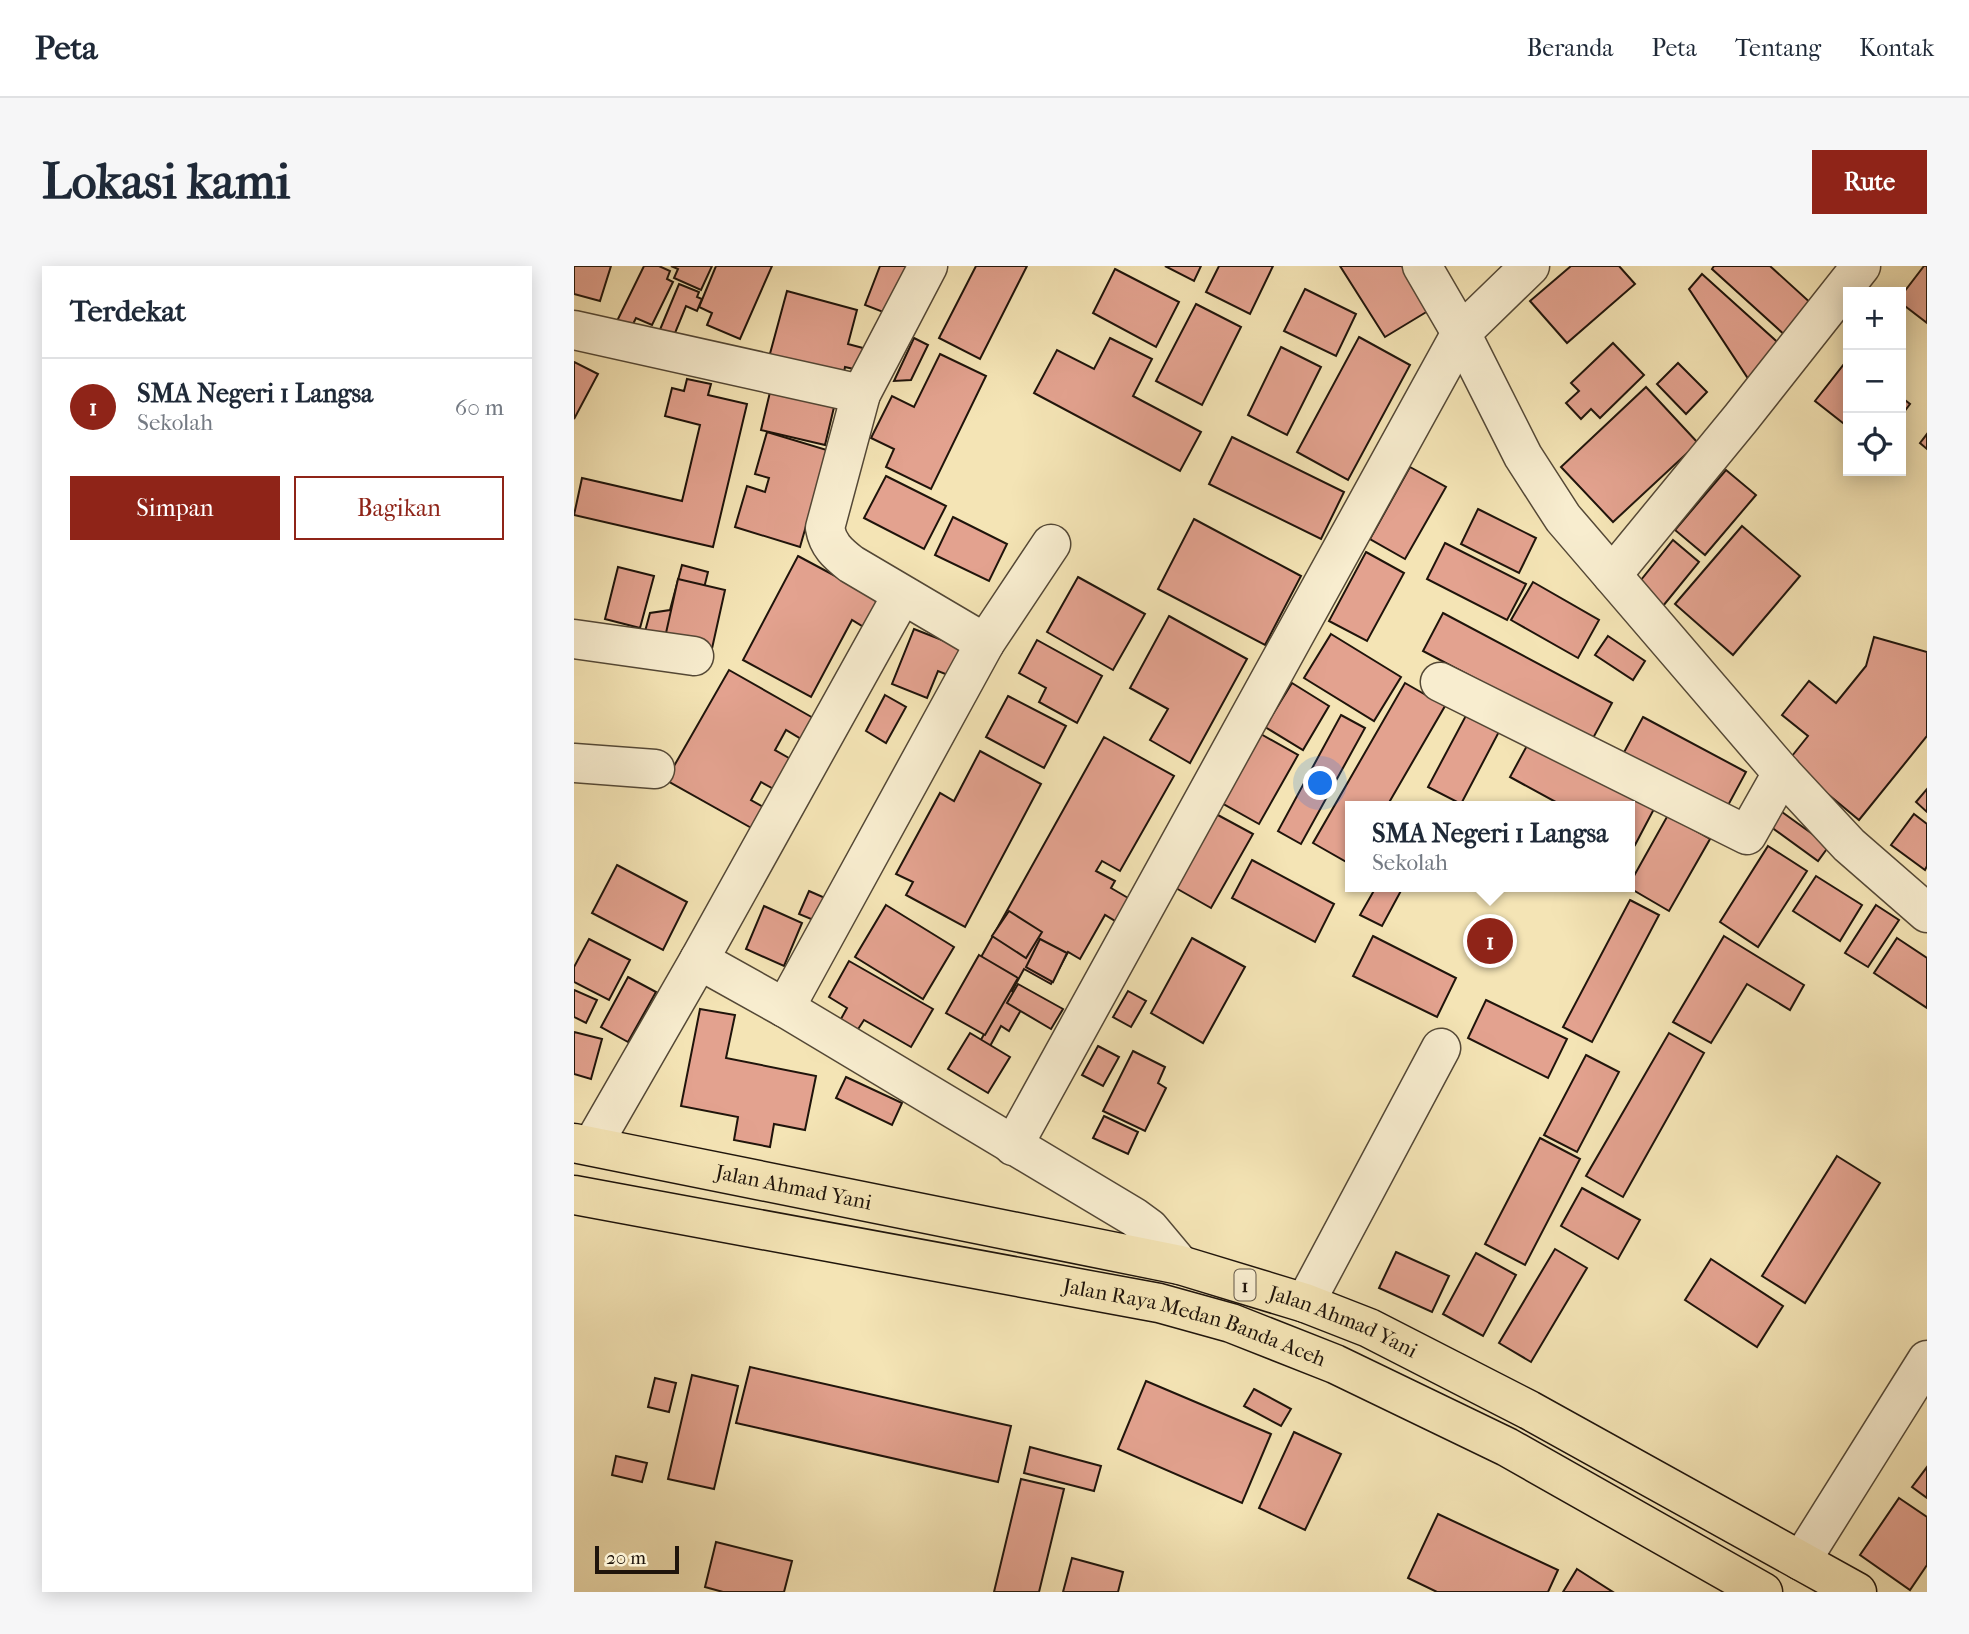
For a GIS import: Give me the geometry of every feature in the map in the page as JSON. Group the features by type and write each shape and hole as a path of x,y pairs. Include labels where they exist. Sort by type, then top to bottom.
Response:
{"main road":[{"name":"Jalan Ahmad Yani","path":"583,1144 1180,1265 1305,1303 1369,1328 1518,1404 1857,1592"},
{"name":"Jalan Raya Medan Banda Aceh","path":"574,1195 1159,1303 1231,1323 1335,1364 1507,1447 1763,1592"}],"street":[{"path":"928,266 861,394 828,513 825,528 827,542 851,564 985,643"},
{"path":"1422,266 1461,333 1523,456 1563,518 1782,773 1849,845 1927,913"},
{"path":"1013,1146 1461,333 1530,266"},
{"path":"1612,575 1861,266"},
{"path":"574,330 861,394"},
{"path":"785,1008 985,643 1051,544"},
{"path":"583,1144 699,960 902,595"},
{"path":"574,639 694,656"},
{"path":"1440,682 1747,835 1782,773"},
{"path":"574,763 655,769"},
{"path":"699,960 785,1008 1134,1217 1149,1228 1180,1265"},
{"path":"1305,1303 1441,1048"},
{"path":"1801,1561 1927,1360"}],"building":[{"path":"574,266 611,266 600,301 574,294"},
{"path":"644,266 659,266 670,271 667,279 673,282 652,325 636,318 630,330 616,323"},
{"path":"671,266 712,266 701,290 674,278 678,269"},
{"path":"716,266 772,266 740,339 707,325 712,313 699,307"},
{"path":"880,266 909,266 891,315 865,305"},
{"path":"976,266 1027,266 980,359 939,338"},
{"path":"1165,266 1201,266 1194,281"},
{"path":"1219,266 1273,266 1250,314 1206,292"},
{"path":"1340,266 1402,266 1428,311 1385,337"},
{"path":"1571,266 1619,266 1635,284 1567,343 1530,301"},
{"path":"1714,266 1770,266 1814,306 1787,337 1712,269"},
{"path":"1924,266 1927,266 1927,323 1906,307 1906,289"},
{"path":"1115,269 1179,302 1156,347 1093,313"},
{"path":"1702,274 1783,347 1751,383 1689,289"},
{"path":"679,284 699,292 697,297 702,299 697,311 686,306 673,338 659,332"},
{"path":"1305,289 1356,314 1336,356 1284,331"},
{"path":"787,291 857,310 848,344 863,348 858,370 845,367 842,382 768,361"},
{"path":"1196,304 1241,327 1202,405 1156,381"},
{"path":"1359,337 1410,365 1348,480 1297,452"},
{"path":"914,338 928,345 911,380 894,381"},
{"path":"1110,338 1152,359 1133,396 1201,432 1180,471 1034,393 1057,350 1094,369"},
{"path":"1613,343 1644,375 1600,418 1591,409 1581,419 1566,403 1579,391 1571,383"},
{"path":"1281,347 1321,367 1287,435 1248,415"},
{"path":"940,354 986,376 931,489 886,467 894,449 871,438 892,396 914,407"},
{"path":"574,362 598,374 574,419"},
{"path":"1678,363 1707,392 1686,414 1657,384"},
{"path":"1843,365 1843,423 1815,401"},
{"path":"687,379 711,384 708,395 747,404 713,547 574,515 582,478 682,501 700,425 665,416 672,388 684,391"},
{"path":"1646,387 1698,443 1613,522 1561,467"},
{"path":"771,388 835,403 825,445 761,430"},
{"path":"767,432 840,454 816,491 800,547 735,527 747,486 765,492 769,478 755,474"},
{"path":"1927,434 1927,449 1920,443"},
{"path":"1232,437 1344,492 1321,539 1209,484"},
{"path":"1410,467 1446,487 1405,559 1370,539"},
{"path":"1726,470 1756,495 1705,555 1675,530"},
{"path":"886,476 946,506 924,549 864,518"},
{"path":"1478,509 1536,538 1519,573 1461,544"},
{"path":"953,517 1007,544 989,581 935,555"},
{"path":"1194,519 1301,576 1265,645 1158,589"},
{"path":"1742,526 1800,576 1733,655 1675,604"},
{"path":"1673,540 1699,562 1663,606 1637,585"},
{"path":"1445,543 1526,584 1507,620 1427,579"},
{"path":"1366,552 1404,573 1367,641 1329,621"},
{"path":"798,556 882,601 867,629 852,620 811,697 743,660"},
{"path":"682,565 708,572 703,592 721,597 705,656 643,639 650,613 670,610"},
{"path":"618,567 654,576 640,628 605,619"},
{"path":"1078,577 1145,614 1113,670 1047,632"},
{"path":"678,579 725,590 711,653 664,642"},
{"path":"1533,582 1599,620 1578,658 1511,620"},
{"path":"1443,613 1612,703 1592,740 1423,651"},
{"path":"1169,616 1247,659 1190,763 1150,740 1168,709 1130,688"},
{"path":"914,629 965,649 953,677 938,671 927,698 892,684"},
{"path":"1331,634 1401,677 1374,721 1304,678"},
{"path":"1608,636 1645,661 1633,680 1595,655"},
{"path":"1874,637 1927,652 1927,736 1859,820 1788,761 1808,736 1782,715 1809,681 1836,703 1866,666"},
{"path":"1037,640 1102,676 1077,723 1039,702 1046,688 1019,673"},
{"path":"729,670 815,719 803,740 786,730 775,750 796,762 779,792 761,782 751,800 767,809 755,830 666,780"},
{"path":"1292,683 1329,706 1303,750 1265,727"},
{"path":"1405,683 1445,706 1390,801 1345,801 1345,861 1313,843"},
{"path":"885,695 906,707 886,743 866,731"},
{"path":"1008,696 1066,726 1044,768 986,737"},
{"path":"1470,708 1502,726 1463,801 1455,801 1428,787"},
{"path":"1341,715 1365,728 1301,844 1278,831"},
{"path":"1643,717 1746,772 1725,811 1622,756"},
{"path":"1259,733 1298,755 1259,824 1220,802"},
{"path":"1104,737 1174,776 1120,871 1102,861 1096,871 1115,881 1111,888 1135,902 1122,925 1105,915 1080,959 1068,952 1051,984 1024,969 1012,991 1025,1003 1009,1031 1001,1026 989,1048 1006,1058 994,1078 968,1063 987,1029 952,1009"},
{"path":"1529,742 1654,809 1635,845 1635,801 1554,801 1510,777"},
{"path":"980,751 1041,784 965,927 906,895 913,882 896,874 940,793 954,801"},
{"path":"1927,789 1927,812 1916,802"},
{"path":"1782,812 1829,846 1818,861 1771,827"},
{"path":"1216,814 1253,834 1211,908 1174,887"},
{"path":"1914,814 1927,824 1925,870 1891,845"},
{"path":"1668,815 1710,839 1669,911 1635,891 1635,874"},
{"path":"1768,846 1807,871 1758,947 1720,922"},
{"path":"1252,860 1334,904 1315,942 1232,898"},
{"path":"617,865 687,902 663,950 592,913"},
{"path":"1816,876 1862,905 1840,941 1793,911"},
{"path":"809,891 832,901 823,924 799,914"},
{"path":"1373,892 1400,892 1382,926 1360,915"},
{"path":"1630,900 1659,915 1592,1042 1563,1027"},
{"path":"886,905 954,947 923,999 855,957"},
{"path":"1876,905 1899,920 1868,967 1845,953"},
{"path":"764,906 802,923 784,966 746,949"},
{"path":"1009,911 1042,932 1026,958 992,936"},
{"path":"1373,936 1456,978 1437,1017 1353,976"},
{"path":"1724,936 1804,985 1790,1010 1747,984 1711,1043 1673,1022"},
{"path":"1192,938 1245,967 1203,1043 1151,1013"},
{"path":"1897,938 1927,958 1927,1008 1874,973"},
{"path":"589,939 630,960 609,1000 574,982 574,967"},
{"path":"1040,939 1067,953 1053,982 1026,967"},
{"path":"979,955 1018,978 985,1035 946,1013"},
{"path":"849,961 933,1009 911,1047 864,1020 853,1037 836,1028 847,1008 829,997"},
{"path":"628,977 656,992 628,1042 601,1027"},
{"path":"1018,984 1063,1009 1051,1029 1007,1003"},
{"path":"574,990 597,1000 586,1023 574,1017"},
{"path":"1128,991 1146,1001 1131,1027 1113,1017"},
{"path":"1486,1000 1567,1039 1548,1078 1468,1038"},
{"path":"700,1009 735,1015 726,1058 816,1076 805,1130 774,1124 770,1147 734,1140 738,1117 681,1106"},
{"path":"574,1032 602,1039 591,1079 574,1074"},
{"path":"970,1033 1010,1057 988,1093 948,1069"},
{"path":"1669,1033 1704,1053 1623,1197 1586,1176"},
{"path":"1098,1046 1119,1057 1103,1086 1082,1075"},
{"path":"1133,1051 1165,1067 1158,1083 1166,1088 1145,1131 1103,1111"},
{"path":"1586,1055 1619,1072 1577,1152 1544,1135"},
{"path":"846,1077 902,1103 892,1125 836,1098"},
{"path":"1104,1116 1138,1132 1128,1154 1093,1138"},
{"path":"1540,1138 1580,1159 1525,1265 1485,1244"},
{"path":"1837,1156 1880,1183 1805,1303 1762,1276"},
{"path":"1582,1188 1640,1220 1618,1259 1561,1226"},
{"path":"1555,1249 1587,1268 1531,1362 1499,1343"},
{"path":"1396,1252 1449,1276 1432,1312 1379,1288"},
{"path":"1476,1253 1516,1275 1483,1336 1443,1314"},
{"path":"1711,1259 1783,1306 1757,1347 1685,1300"},
{"path":"750,1367 1011,1426 998,1482 736,1423"},
{"path":"692,1375 738,1386 714,1489 668,1479"},
{"path":"655,1378 676,1383 669,1412 648,1407"},
{"path":"1146,1381 1271,1434 1242,1503 1118,1449"},
{"path":"1254,1389 1291,1409 1281,1426 1244,1406"},
{"path":"1294,1432 1341,1454 1305,1530 1259,1508"},
{"path":"1030,1447 1101,1466 1094,1491 1024,1473"},
{"path":"616,1456 647,1463 642,1482 612,1475"},
{"path":"1927,1467 1927,1498 1912,1487"},
{"path":"1021,1479 1064,1489 1039,1592 994,1592"},
{"path":"1899,1498 1927,1517 1927,1565 1910,1590 1860,1555"},
{"path":"1438,1514 1558,1570 1548,1592 1437,1592 1408,1578"},
{"path":"716,1542 792,1561 784,1592 723,1592 705,1587"},
{"path":"1072,1558 1123,1572 1118,1592 1063,1592"},
{"path":"1577,1569 1613,1592 1563,1592"}],"place":[{"name":"SMA Negeri 1 Langsa","path":"1490,941"}]}
